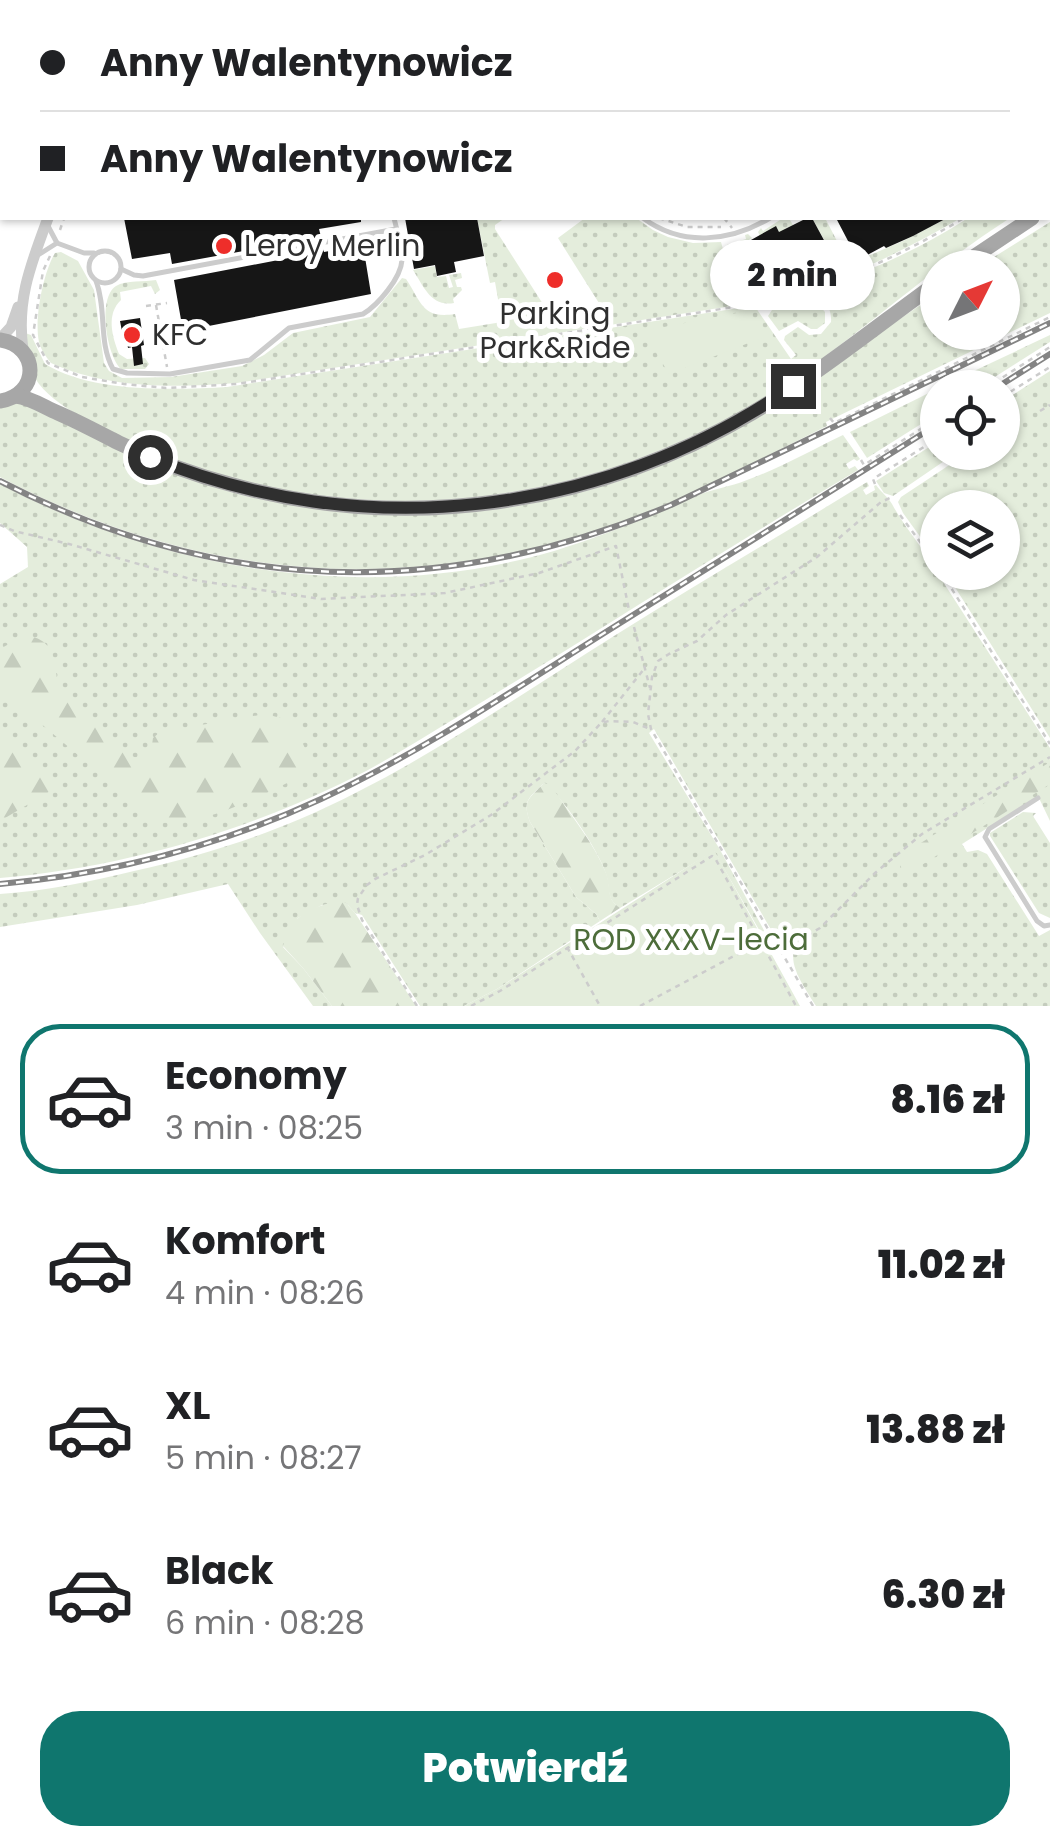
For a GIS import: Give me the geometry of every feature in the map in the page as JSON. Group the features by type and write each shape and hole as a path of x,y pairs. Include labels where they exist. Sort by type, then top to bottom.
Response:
{"main road":[{"path":"984,250 1029,220"},
{"path":"8,398 29,399 124,446 227,484 345,506 458,507 557,492 618,475 712,436 781,395 920,295"},
{"path":"0,340 14,343 22,350 30,376 40,390 74,419"},
{"path":"8,398 24,388 30,376"}],"street":[{"path":"0,340 11,327 47,220"},
{"path":"22,350 23,293"}],"lane":[{"path":"48,220 57,243 78,252 106,251 118,257 121,269 114,280 96,281"},
{"path":"78,252 96,281 110,366 126,374 168,374 250,360 290,328 368,312 394,280 402,261 394,220"},
{"path":"646,220 665,231 707,239 751,229 767,220"},
{"path":"121,269 143,276 396,229"},
{"path":"32,262 57,243"},
{"path":"88,268 96,253"},
{"path":"1038,798 989,829 985,837 1036,921 1050,926"}],"path":[{"path":"665,220 687,227 724,230 742,225"},
{"path":"726,220 732,228"},
{"path":"52,254 43,270 33,335 48,363 82,377 166,388 237,384 762,302 864,272 961,220"},
{"path":"146,306 167,303"},
{"path":"156,304 168,374"},
{"path":"830,418 834,422 1050,317"},
{"path":"1014,370 1050,347"},
{"path":"1020,386 1050,367"},
{"path":"1040,411 1050,405"},
{"path":"860,460 864,465 920,429"},
{"path":"875,484 873,479 920,449"},
{"path":"813,1006 651,730 648,714 652,677 658,661 697,641 726,615 817,557 880,502 890,498"},
{"path":"900,515 920,542"},
{"path":"0,525 194,580 322,599 444,593 540,574 616,546 629,610"},
{"path":"953,590 1050,744"},
{"path":"634,627 651,691"},
{"path":"417,1006 362,920 357,905 361,890 375,878 425,855 510,802 575,751 644,669"},
{"path":"602,723 633,722 651,730"},
{"path":"780,951 820,928 875,873 922,834 1050,757"},
{"path":"471,1006 712,856 796,1006"},
{"path":"640,1006 762,941 773,939"},
{"path":"567,947 600,1006"}],"green space":[{"path":"477,220 502,220 495,229 557,326 609,319 558,238 582,220 639,220 668,237 693,243 721,242 728,267 749,301 214,385 142,385 96,378 51,363 39,342 43,284 55,253 61,252 78,261 94,290 104,363 122,378 171,377 242,366 293,333 370,317 402,278 429,311 455,314 459,329 502,322 495,282 490,283"},
{"path":"780,220 790,220 793,225 785,229 811,277 838,265 813,220 826,220 849,264 943,220 957,220 845,276 757,300 734,267 727,245 746,239 745,235 752,238 733,250 761,292 808,278 776,227 760,236 758,232 761,228 763,231"},
{"path":"964,220 1007,220 964,250 920,250 920,282 787,383 707,429 639,458 570,480 498,494 426,501 354,499 282,489 211,472 142,446 86,420 48,394 36,379 26,346 25,333 31,335 45,364 109,385 158,389 227,387 752,306 791,359 796,355 785,336 798,327 809,335 821,334 831,322 829,307 815,296 791,304 763,308 762,304 869,270"},
{"path":"1050,222 1050,313 1020,328 1020,250 1005,250"},
{"path":"435,266 437,277 446,276 449,288 453,287 449,275 461,273 462,278 455,280 462,290 454,303 434,299 413,270"},
{"path":"156,280 160,290 155,294 151,286 120,292 112,326 119,354 127,359 145,358 149,364 145,369 121,369 106,327 110,292 120,284"},
{"path":"807,302 817,303 825,312 825,323 817,329 798,321 779,331 768,316 772,310 792,310"},
{"path":"920,306 920,350 974,350 933,370 920,370 920,376 826,422 827,426 628,520 522,551 445,564 369,569 293,566 218,555 144,537 71,511 0,477 0,406 19,401 212,486 239,494 349,512 457,513 564,497 616,482 716,440 800,389"},
{"path":"747,311 764,337 669,374 643,331"},
{"path":"1050,335 1050,342 1006,370 976,370 1020,350"},
{"path":"1050,371 1050,738 957,590 1020,590 1020,490 920,490 920,536 898,502 942,470 1020,470 1020,390"},
{"path":"920,397 920,425 867,458 850,432"},
{"path":"843,435 860,459 846,464 849,469 855,466 858,470 368,770 280,810 189,842 95,865 0,878 0,584 28,567 27,547 0,523 0,484 131,539 200,558 271,571 342,577 413,576 484,567 554,551 759,475"},
{"path":"920,453 920,470 931,470 893,496 884,493 876,481"},
{"path":"867,482 869,486 863,490 866,495 876,485 920,547 920,590 948,590 1050,748 1050,821 1038,796 962,844 967,852 978,850 987,854 1039,936 1050,930 1050,1006 816,1006 796,971 794,949 773,933 654,729 649,733 766,934 762,935 714,851 620,908 610,897 606,874 588,839 544,783 528,800 530,822 576,897 600,921 497,989 464,1006 420,1006 362,915 346,903 322,905 298,918 283,947 332,1006 313,1006 228,884 137,905 0,927 0,894 84,882 197,855 280,827 341,800 461,734"},
{"path":"23,636 44,642 50,649 60,700 83,708 129,755 150,758 153,738 160,732 265,714 285,719 297,731 310,759 308,772 210,816 169,823 150,819 0,689 0,649"},
{"path":"0,735 59,786 0,821"},
{"path":"1050,762 1050,784 909,873 900,870 908,851"},
{"path":"544,783 554,790 582,830 606,873 611,896 620,908 600,921 576,897 530,822 528,800"},
{"path":"1023,812 1036,813 1033,816 1050,843 1050,918 1039,913 990,836"},
{"name":"ROD XXXV-lecia","path":"714,850 800,1006 464,1006 497,989"},
{"path":"336,901 346,903 355,913 416,1006 332,1006 283,946 291,927 302,915"}],"building":[{"name":"Leroy Merlin","path":"124,220 361,220 319,229 321,237 172,264 170,253 132,259"},
{"path":"405,220 477,220 484,256 454,262 456,272 437,276 435,265 414,269"},
{"path":"803,220 813,220 838,266 800,280 795,273 777,284 779,287 760,292 733,250 776,226 779,232"},
{"path":"837,220 943,220 913,236 858,260"},
{"path":"363,245 371,294 183,331 174,280 294,254"},
{"name":"KFC","path":"140,318 143,364 134,366 132,347 124,342 120,321"}],"railway":[{"path":"0,481 82,519 165,546 248,564 332,572 416,570 501,558 586,536 671,505 1050,323"},
{"path":"1020,373 1050,354"},
{"path":"0,884 124,865 204,844 283,816 359,781 468,719 920,435"}],"place":[{"name":"Leroy Merlin","path":"224,246"},
{"name":"Parking Park&Ride","path":"555,280"},
{"name":"KFC","path":"132,335"}],"route":[{"path":"150,457 227,484 305,501 386,508 472,506 557,492 664,458 712,436 793,386"}]}
